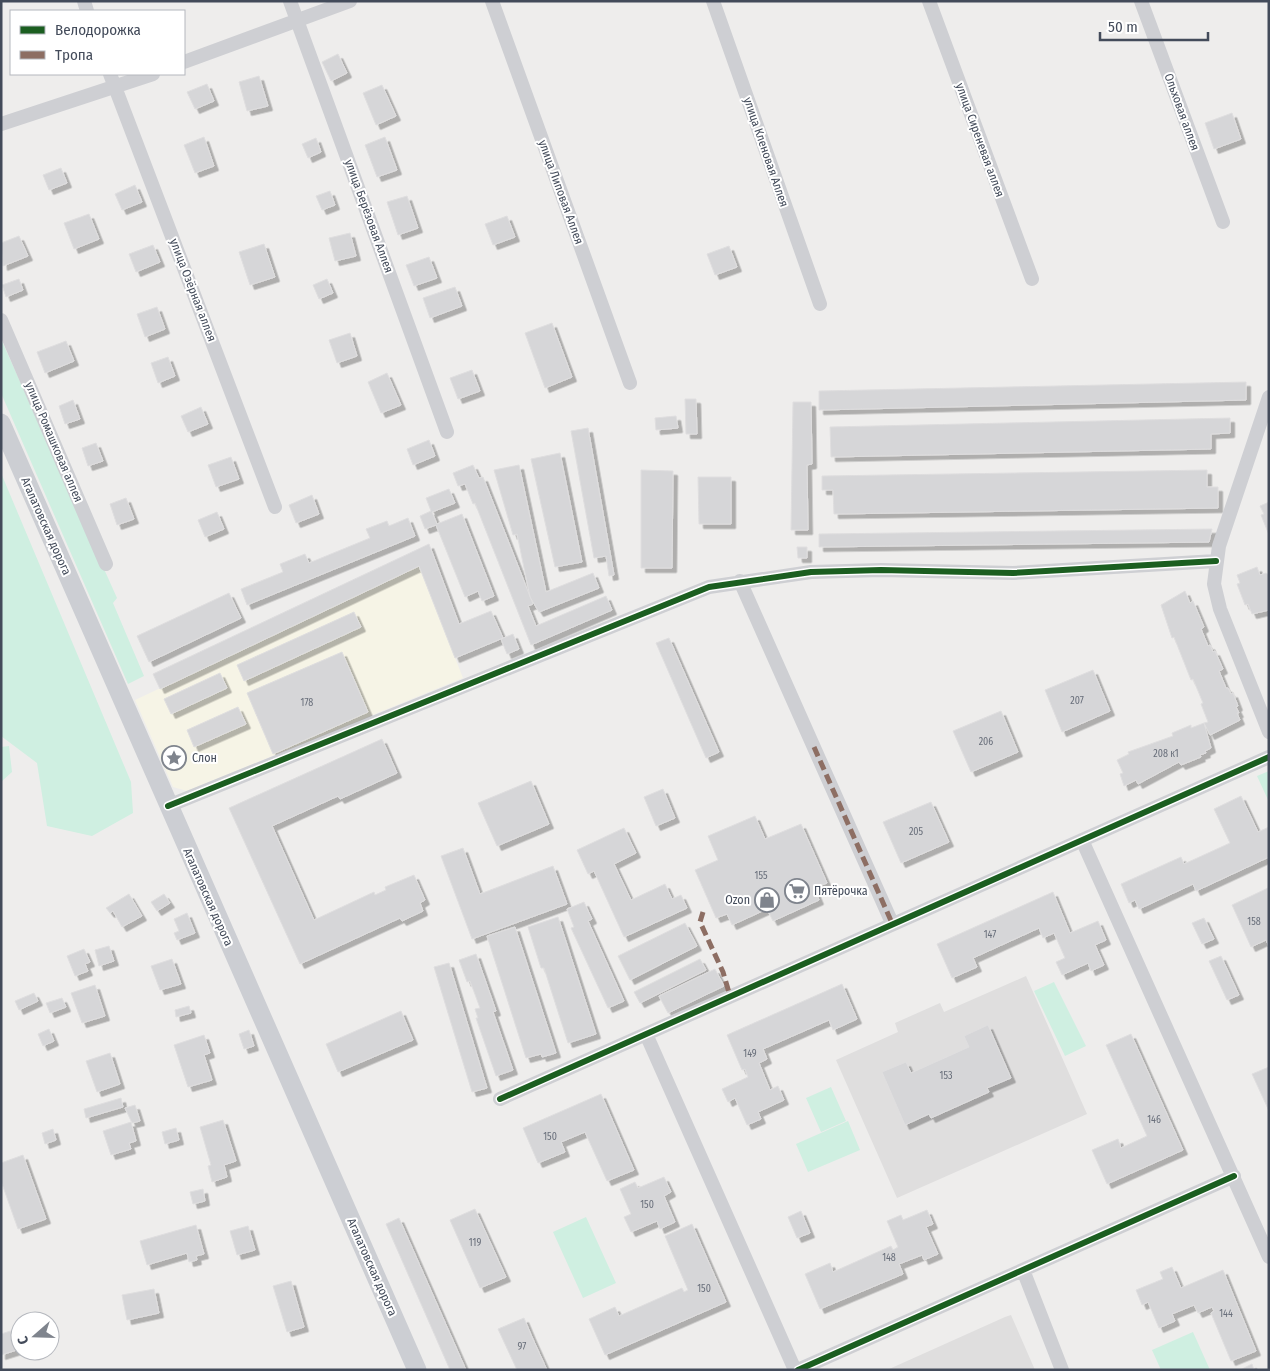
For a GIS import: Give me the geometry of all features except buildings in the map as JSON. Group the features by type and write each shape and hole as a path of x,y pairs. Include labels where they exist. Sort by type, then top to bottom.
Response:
{"main road":[{"name":"Агалатовская дорога","path":"1,423 417,1370"}],"street":[{"name":"улица Берёзовая Аллея","path":"290,1 447,432"},
{"path":"185,62 350,1"},
{"name":"улица Липовая Аллея","path":"492,1 630,383"},
{"name":"улица Кленовая Аллея","path":"713,1 820,304"},
{"name":"улица Сиреневая аллея","path":"929,1 1032,279"},
{"name":"Ольховая аллея","path":"1141,1 1224,222"},
{"name":"улица Озёрная аллея","path":"110,75 275,507"},
{"path":"1,124 150,75"},
{"name":"улица Ромашковая аллея","path":"1,320 106,564"},
{"path":"1268,400 1219,546 1214,584 1220,609 1269,732"},
{"path":"168,806 684,595 709,587 740,581 841,571 1013,572 1216,562"},
{"path":"740,581 892,923"},
{"path":"500,1099 892,923 1269,757"},
{"path":"1082,840 1269,1257"},
{"path":"646,1034 796,1370 1234,1176"},
{"path":"1023,1270 1062,1370"}],"shaded area":[{"path":"419,566 463,678 187,791 173,787 135,700"},
{"path":"1026,976 1087,1114 897,1198 836,1060 898,1032 895,1023 940,1003 944,1012"},
{"path":"1011,1315 1035,1370 887,1370 1005,1317"}],"green space":[{"path":"1,339 117,598 113,603 144,676 128,684 1,393"},
{"path":"1,473 131,782 133,813 92,836 47,826 37,763 1,736"},
{"path":"9,746 12,772 1,782 1,747"},
{"path":"1269,771 1269,802 1257,776"},
{"path":"1054,982 1086,1046 1065,1056 1034,991"},
{"path":"831,1087 846,1121 821,1132 806,1098"},
{"path":"848,1121 860,1150 808,1172 796,1144"},
{"path":"586,1217 616,1283 583,1298 553,1232"},
{"path":"1193,1332 1210,1370 1161,1370 1152,1350"}],"marked path":[{"path":"814,747 892,923"},
{"path":"703,912 700,922 723,972 730,996"}],"cycle path":[{"path":"168,806 709,587 811,572 881,570 1013,573 1216,561"},
{"path":"500,1099 1269,757"},
{"path":"798,1370 1234,1176"}],"place":[{"name":"Слон","path":"174,758"},
{"name":"Пятёрочка","path":"797,891"},
{"name":"Ozon","path":"767,900"}]}
